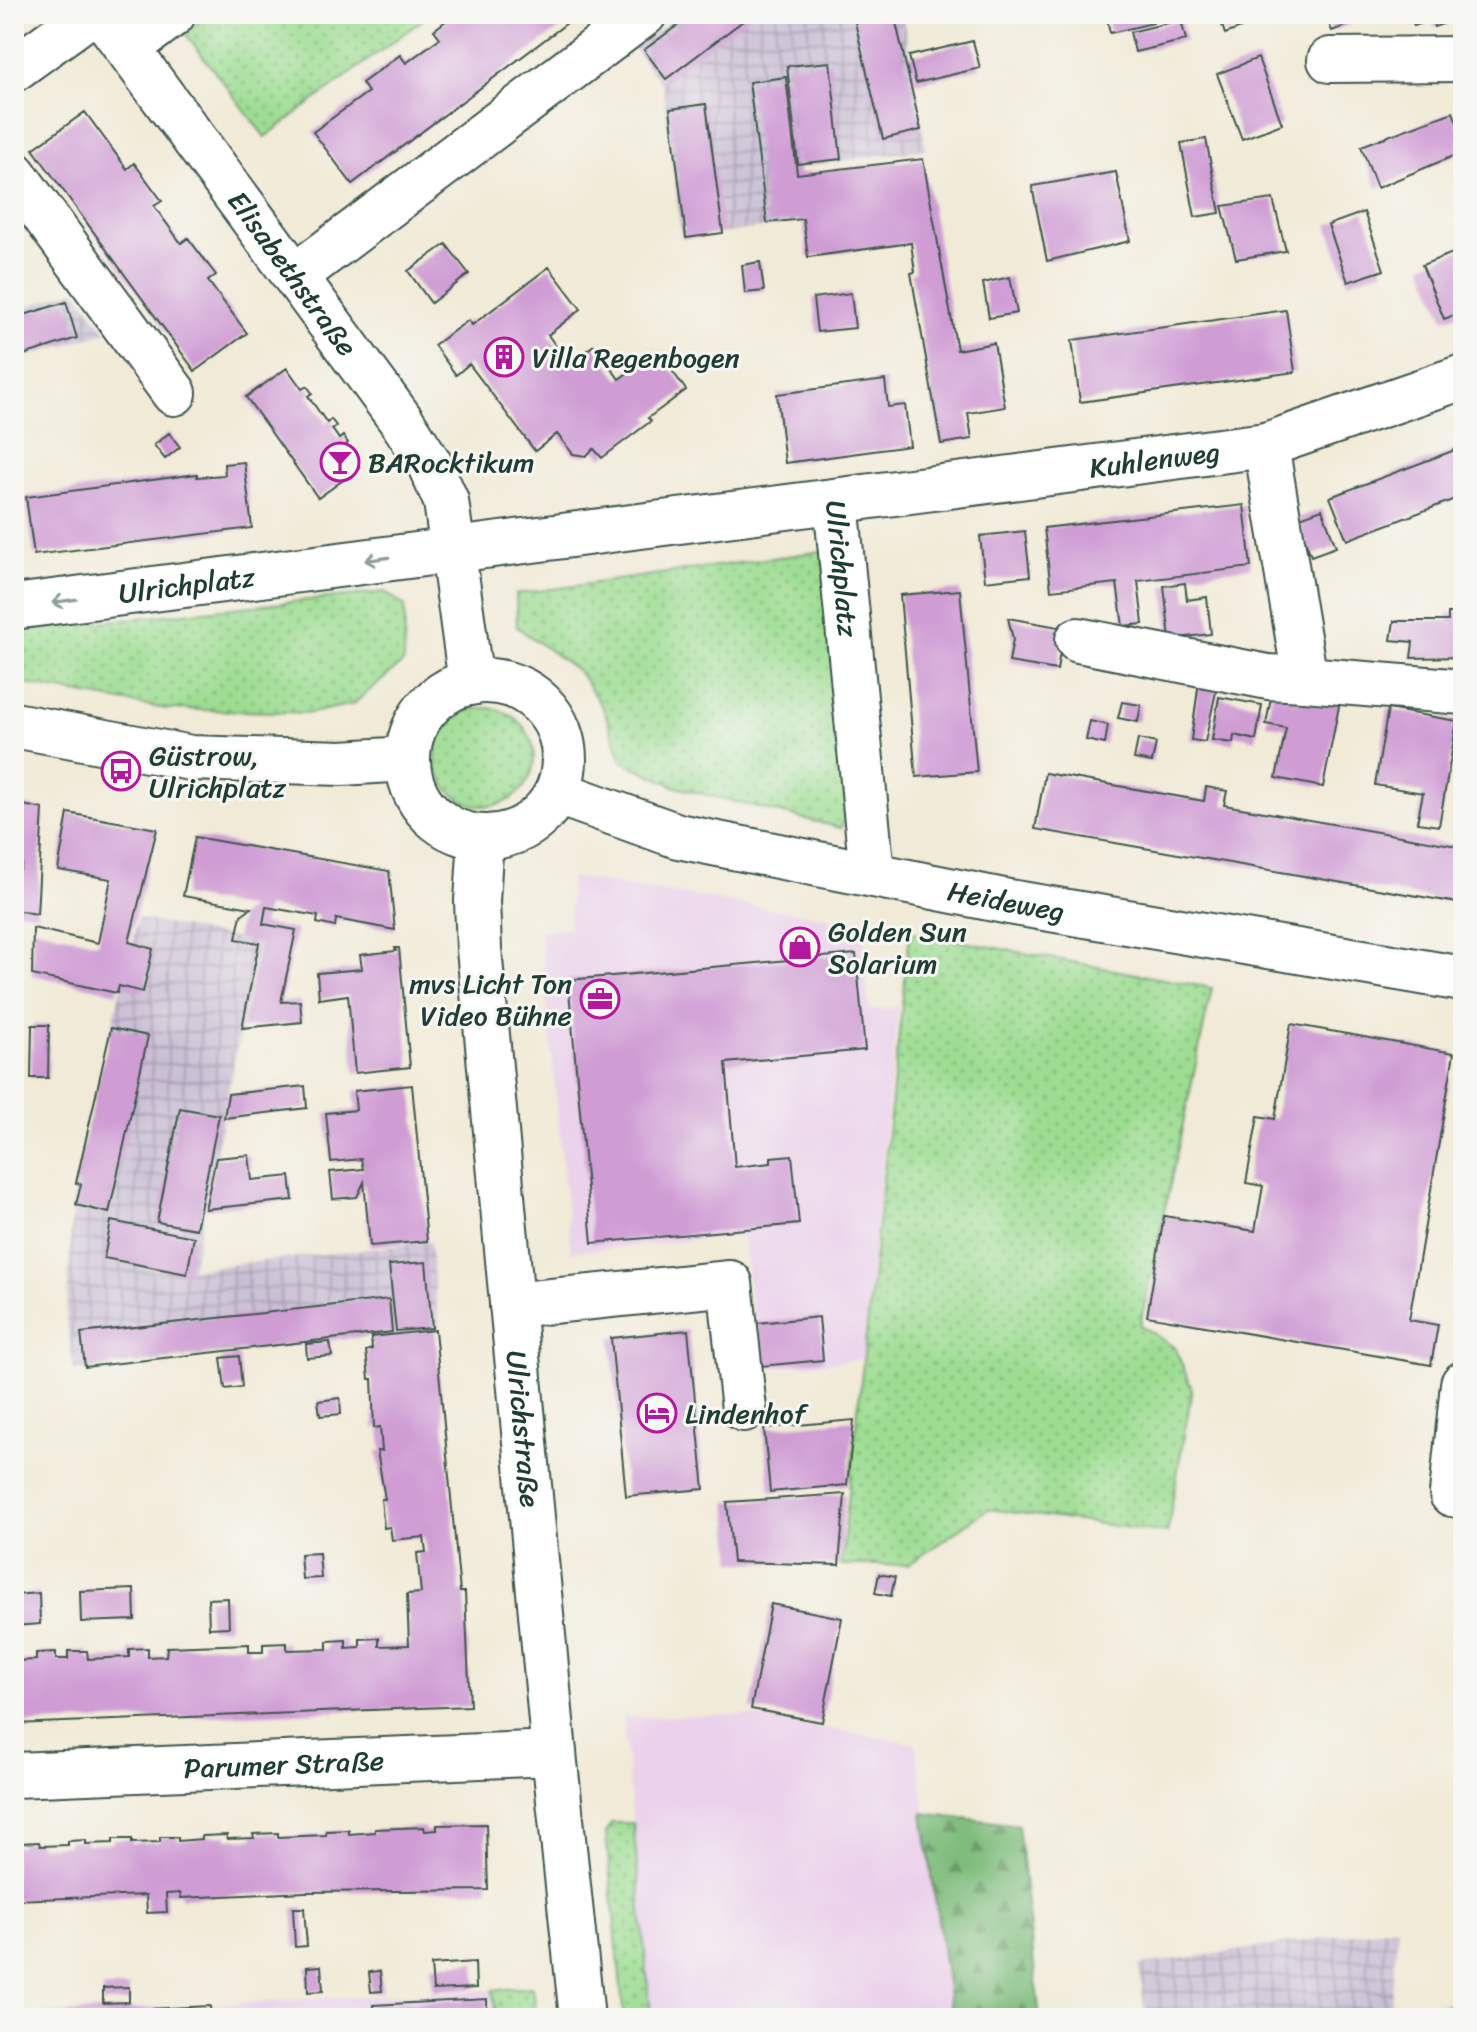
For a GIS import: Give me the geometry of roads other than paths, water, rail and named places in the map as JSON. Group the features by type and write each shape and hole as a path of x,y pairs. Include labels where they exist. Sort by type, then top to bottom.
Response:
{"street":[{"path":"14,69 90,14"},
{"name":"Elisabethstraße","path":"102,14 403,423 429,463 446,501 454,549"},
{"path":"128,48 173,14"},
{"path":"295,276 644,14"},
{"path":"1330,60 1463,59"},
{"path":"20,196 174,393"},
{"name":"Kuhlenweg","path":"836,501 1266,445 1463,377"},
{"path":"1266,445 1305,679"},
{"name":"Ulrichplatz","path":"14,607 836,501 872,874"},
{"path":"454,549 471,683"},
{"path":"1078,640 1268,677 1463,692"},
{"path":"496,682 519,688 540,702 555,721 563,744 564,769 558,793 544,812 526,827 505,836 481,837 458,833 438,821 422,804 412,782 408,759 411,738 420,718 433,702 451,690 471,683 496,682"},
{"path":"14,725 191,758 341,763 408,759"},
{"name":"Heideweg","path":"558,793 678,836 1009,902 1463,979"},
{"name":"Ulrichstraße","path":"481,837 477,901 479,949 554,1753 582,2018"},
{"path":"512,1305 730,1283 744,1409"},
{"path":"1458,1495 1463,1384"},
{"name":"Parumer Straße","path":"14,1775 554,1753"}],"place":[{"name":"Villa Regenbogen","path":"504,357"},
{"name":"BARocktikum","path":"340,462"},
{"name":"Güstrow, Ulrichplatz","path":"121,771"},
{"name":"Golden Sun Solarium","path":"800,947"},
{"name":"mvs Licht Ton Video Bühne","path":"600,999"},
{"name":"Lindenhof","path":"657,1413"}]}
